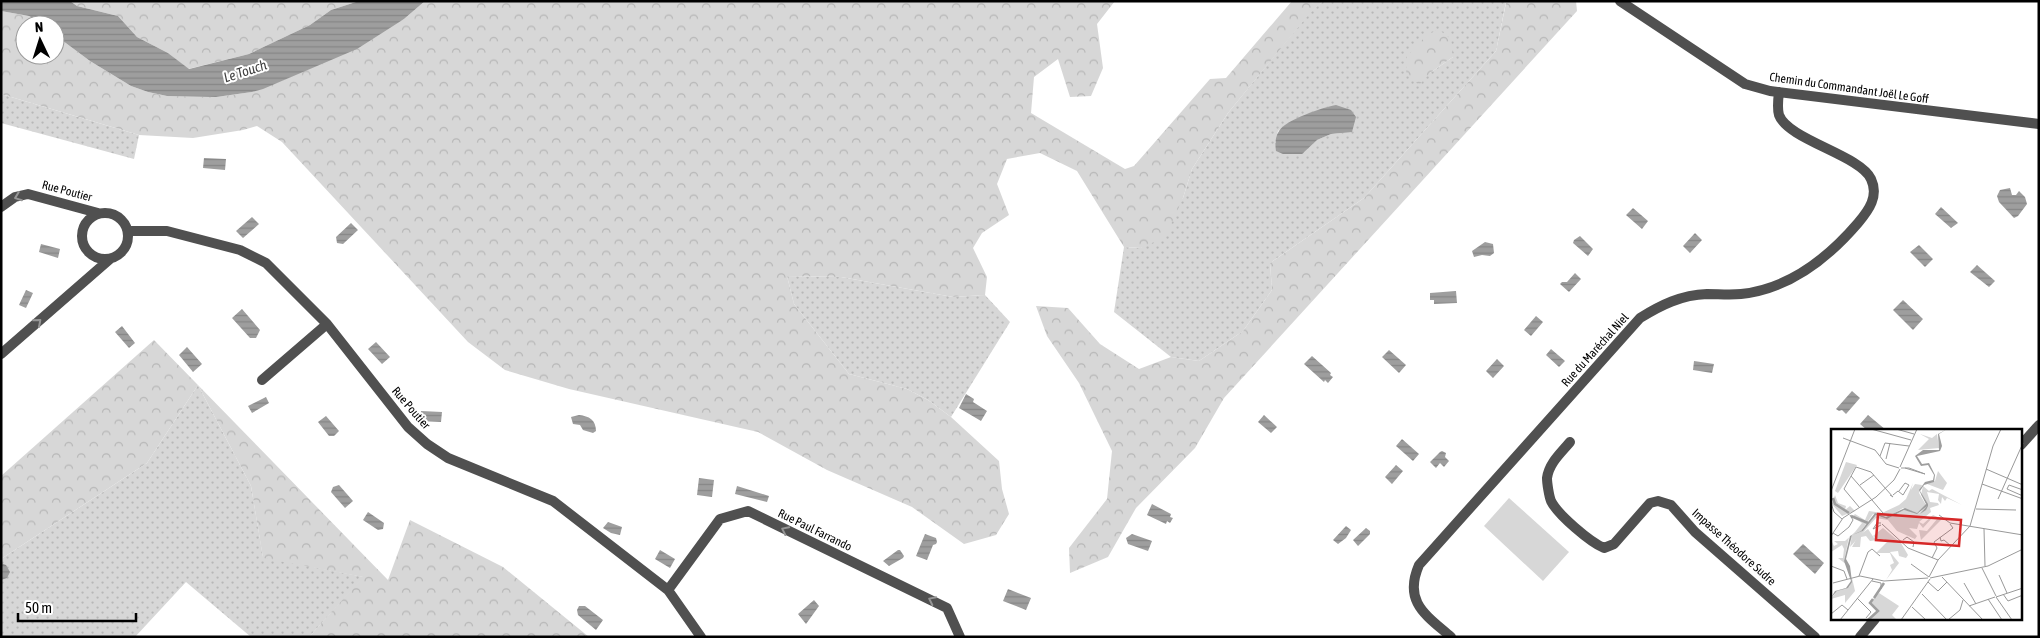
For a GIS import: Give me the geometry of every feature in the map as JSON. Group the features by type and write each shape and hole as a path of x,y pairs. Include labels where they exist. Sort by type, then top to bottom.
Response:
{"street":[{"name":"Chemin du Commandant Joël Le Goff","path":"1620,1 1745,84 1778,92 2039,124"},
{"name":"Rue du Maréchal Niel","path":"1451,637 1421,611 1415,599 1414,578 1420,566 1640,318 1657,307 1690,296 1742,294 1789,280 1806,271 1822,259 1849,233 1872,203 1874,193 1870,178 1859,165 1830,152 1782,120 1778,107 1778,92"},
{"name":"Rue Poutier","path":"1,207 15,197 28,194 98,213 111,213 122,220 128,231 167,232 240,250 266,263 327,324 408,427 426,444 448,458 553,501 668,590 701,637"},
{"name":"Rue Poutier","path":"98,213 88,219 82,229 82,241 88,252 98,258 110,259"},
{"path":"1,354 110,259 120,253 127,243 128,231"},
{"path":"262,380 327,324"},
{"path":"2022,444 2039,425"},
{"name":"Impasse Théodore Sudre","path":"1570,442 1552,463 1549,471 1547,479 1552,501 1563,516 1595,544 1604,548 1614,544 1650,503 1658,501 1671,505 1695,532 1815,637"},
{"name":"Rue Paul Farrando","path":"668,590 720,519 748,511 948,608 960,637"},
{"path":"1860,637 1874,620"}],"green space":[{"path":"70,1 359,1 331,10 310,25 249,54 188,69 168,53 137,37 118,16 77,6"},
{"path":"425,1 1115,1 1097,24 1103,68 1091,96 1070,97 1058,59 1034,77 1031,113 1125,169 1134,166 1210,79 1226,78 1292,1 1323,1 1310,13 1228,113 1192,169 1183,198 1165,237 1141,248 1124,247 1077,171 1040,153 1007,159 997,184 1009,215 982,233 973,248 987,277 985,295 953,297 841,277 787,276 794,304 849,374 907,389 928,400 951,417 999,461 1002,489 1009,514 996,535 964,544 912,507 827,470 758,432 569,389 505,370 468,342 282,142 257,126 193,138 139,135 1,94 1,11 23,15 15,15 15,65 65,65 65,42 90,61 131,86 167,96 216,97 252,92 288,78 404,19"},
{"path":"1323,1 1506,2 1496,51 1364,198 1270,263 1272,290 1243,331 1199,361 1171,357 1114,312 1124,247 1141,248 1183,198 1192,169 1228,113 1310,12","holes":["1425,37 1453,57 1430,73","1284,126 1341,134 1331,134 1317,140 1275,143 1278,131"]},
{"path":"1504,1 1576,1 1577,11 1224,398 1195,448 1136,508 1108,557 1070,573 1069,548 1107,499 1112,451 1079,383 1047,336 1036,306 1068,308 1100,344 1139,369 1171,357 1199,361 1243,331 1272,290 1270,263 1364,198 1496,51 1506,3"},
{"path":"1438,29 1451,39 1453,57 1430,73 1419,85 1406,74 1407,56 1425,37"},
{"path":"1,94 139,135 134,159 1,123"},
{"path":"787,276 841,277 953,297 985,295 1010,322 951,417 928,400 907,389 849,374 794,304"},
{"path":"154,340 198,385 147,463 1,559 1,476"},
{"path":"198,385 251,486 263,557 364,577 309,637 251,637 186,582 135,637 1,637 1,559 147,463"},
{"path":"198,385 388,580 410,520 503,567 589,637 309,637 363,577 263,558 251,486"},
{"path":"1509,498 1569,552 1543,581 1484,526"}],"water":[{"name":"Le Touch","path":"1,1 70,1 77,6 118,16 137,37 168,53 189,69 249,54 310,25 331,10 359,1 425,1 404,19 357,49 263,89 216,97 167,96 131,86 90,61 65,42 65,15 23,15 1,11"},
{"path":"1336,105 1351,110 1356,117 1352,132 1331,134 1317,140 1302,154 1283,154 1276,151 1275,143 1277,136 1283,127 1305,115"},
{"path":"204,158 226,159 225,170 203,168"},
{"path":"2010,188 2012,195 2016,195 2019,191 2025,197 2027,204 2018,216 2014,218 1999,202 1997,196 2000,190"},
{"path":"1941,207 1958,223 1951,228 1935,214"},
{"path":"1633,208 1648,221 1642,229 1626,215"},
{"path":"252,217 259,224 243,238 236,231"},
{"path":"351,223 358,230 343,244 337,243 336,237"},
{"path":"1695,233 1702,240 1690,253 1683,246"},
{"path":"1580,236 1593,249 1588,256 1573,243"},
{"path":"1485,242 1493,244 1494,253 1490,256 1474,257 1472,251"},
{"path":"41,244 60,249 58,258 39,252"},
{"path":"1919,245 1933,259 1925,267 1910,252"},
{"path":"1977,265 1995,281 1989,287 1970,272"},
{"path":"1575,273 1581,279 1569,292 1560,284 1567,282"},
{"path":"26,290 33,293 26,308 19,305"},
{"path":"1456,291 1457,303 1434,304 1434,300 1430,300 1430,293"},
{"path":"1903,300 1923,319 1913,330 1893,310"},
{"path":"242,309 260,330 256,338 250,338 232,318"},
{"path":"1536,316 1543,322 1531,336 1524,330"},
{"path":"122,326 135,343 129,348 115,332"},
{"path":"376,342 390,357 382,364 368,349"},
{"path":"187,347 202,364 193,372 179,355"},
{"path":"1551,349 1565,361 1559,367 1546,355"},
{"path":"1389,350 1406,365 1399,373 1382,357"},
{"path":"1312,356 1331,373 1330,375 1333,377 1328,383 1325,380 1324,382 1304,364"},
{"path":"1497,359 1504,366 1493,378 1486,371"},
{"path":"1694,361 1714,364 1712,373 1693,370"},
{"path":"1852,391 1860,398 1846,414 1842,410 1836,409"},
{"path":"966,394 974,399 973,402 987,411 981,421 959,408"},
{"path":"266,397 269,403 252,413 248,406"},
{"path":"421,411 442,412 441,422 420,421"},
{"path":"579,415 591,419 595,424 596,431 593,433 583,430 580,425 573,424 571,417"},
{"path":"1264,415 1277,427 1271,433 1258,422"},
{"path":"1868,415 1885,429 1866,429 1860,424"},
{"path":"326,416 339,431 334,436 329,436 318,422"},
{"path":"1402,439 1419,454 1413,461 1396,446"},
{"path":"1442,451 1446,453 1445,457 1449,461 1444,467 1440,463 1436,468 1430,462"},
{"path":"1396,465 1403,471 1392,484 1385,477"},
{"path":"699,478 714,480 712,497 697,495"},
{"path":"339,485 353,501 345,508 331,492 333,487"},
{"path":"737,486 769,496 767,502 735,494"},
{"path":"1152,504 1171,514 1170,517 1173,518 1170,523 1167,521 1166,524 1147,515"},
{"path":"368,512 384,523 383,529 378,530 363,520"},
{"path":"608,522 622,527 620,535 611,533 603,528"},
{"path":"1346,526 1351,530 1346,538 1338,544 1333,540"},
{"path":"1366,528 1370,531 1370,534 1358,546 1353,540"},
{"path":"925,534 936,538 937,542 933,545 927,560 916,556"},
{"path":"1132,534 1152,541 1148,551 1128,544 1126,538"},
{"path":"1803,544 1824,563 1815,574 1793,554"},
{"path":"660,550 675,559 670,568 655,559"},
{"path":"898,550 904,556 903,558 889,566 883,561"},
{"path":"1,563 6,565 10,572 7,578 1,580"},
{"path":"1008,589 1031,598 1026,610 1003,601"},
{"path":"814,600 819,606 806,624 798,614"},
{"path":"579,606 585,606 603,620 596,630 578,615 577,610"}]}
